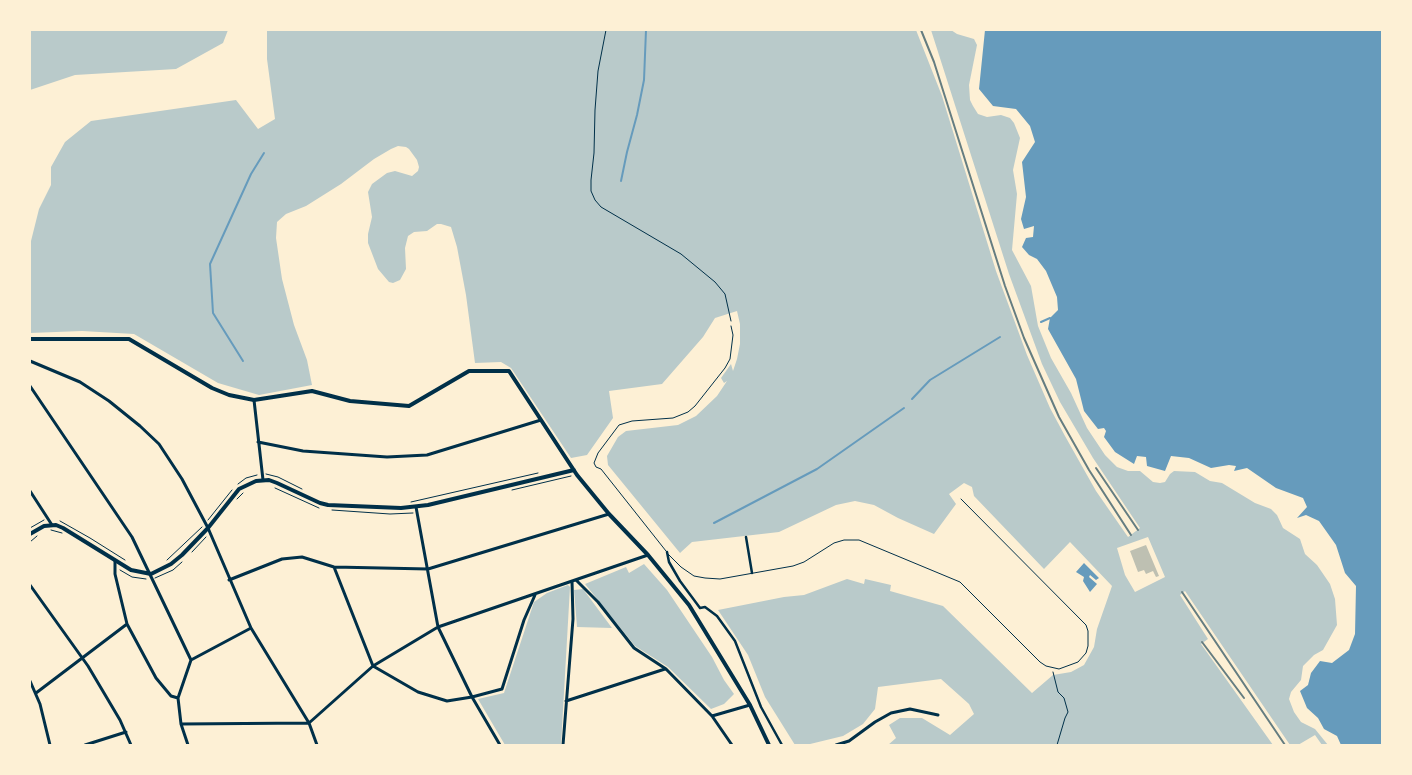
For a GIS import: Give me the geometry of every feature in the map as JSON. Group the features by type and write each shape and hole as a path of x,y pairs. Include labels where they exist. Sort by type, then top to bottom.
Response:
{"street":[{"path":"30,339 129,339 212,388 229,396 254,400 312,391 350,401 409,406 469,371 509,371 577,475 648,555 689,606 750,706 769,745"},
{"path":"30,361 80,382 109,401 159,444 182,479 208,528 251,628 309,723 316,745"},
{"path":"30,386 132,537 191,660"},
{"path":"254,400 263,480"},
{"path":"258,442 303,451 387,457 427,455 541,420"},
{"path":"30,534 44,526 52,525 69,531 131,570 151,574 171,564 208,528 239,490 249,484 263,480 277,483 328,505 388,508 416,507 574,470"},
{"path":"30,492 52,525"},
{"path":"416,507 438,627 472,697 500,745"},
{"path":"229,580 282,559 302,557 334,567 428,569 610,514"},
{"path":"746,537 752,573"},
{"path":"667,552 669,562 676,575 692,598 700,608 706,607 717,616 735,641 761,707 782,745"},
{"path":"181,724 309,723 373,666 438,627 648,555"},
{"path":"115,560 127,624 156,678 171,696 178,698"},
{"path":"334,567 373,666 418,692 447,701 502,690 524,620 535,594"},
{"path":"574,581 598,602 634,648 666,669 712,716 732,745"},
{"path":"563,745 573,619 574,581"},
{"path":"30,585 82,658 126,732 131,745"},
{"path":"36,693 127,624"},
{"path":"188,745 181,724 178,698 191,660 251,628"},
{"path":"566,701 666,669"},
{"path":"30,681 36,693 50,745"},
{"path":"712,716 750,706"},
{"path":"836,745 849,741 891,713 910,709 938,715"},
{"path":"85,745 126,732"}],"lane":[{"path":"731,326 733,335 730,359 695,406 688,412 673,418 632,421 619,425 598,453 594,463 596,467 601,469 667,552 686,572 700,577 720,579 793,566 804,562 820,550 834,543 844,540 859,540 960,582 1040,662 1052,668 1065,668 1073,665 1086,652 1089,640 1086,625 960,499"}],"path":[{"path":"606,30 598,72 591,191 601,207 681,254 715,282 725,294 731,319"},
{"path":"408,502 429,499 546,472"},
{"path":"162,564 205,523 239,483 246,478 262,475 278,477 307,491"},
{"path":"511,490 577,475"},
{"path":"272,486 320,508"},
{"path":"235,502 245,491"},
{"path":"326,510 390,514 417,512"},
{"path":"30,528 42,520 56,520 70,526 130,563"},
{"path":"49,530 68,536"},
{"path":"30,542 40,532"},
{"path":"191,553 210,533"},
{"path":"115,566 132,577 146,580 173,570 184,560"},
{"path":"1052,668 1058,692 1064,698 1068,712 1057,745"}],"shaded area":[{"path":"30,30 228,30 223,43 176,69 75,75 30,90"},
{"path":"267,30 916,30 942,96 996,271 1027,355 1050,408 1065,436 1096,491 1128,537 1140,528 1093,458 1060,402 1042,364 1009,274 931,30 951,30 957,34 974,39 977,45 969,85 970,100 978,114 987,117 1001,115 1010,118 1020,138 1013,170 1017,194 1012,250 1031,286 1038,326 1051,358 1071,393 1087,428 1105,455 1117,467 1128,471 1140,471 1153,482 1160,483 1165,482 1174,471 1195,472 1210,481 1222,483 1255,503 1271,509 1277,515 1283,528 1300,539 1305,554 1317,565 1330,584 1335,599 1337,625 1323,650 1314,655 1303,666 1301,680 1291,692 1289,699 1294,712 1301,722 1315,729 1328,745 1322,745 1315,735 1298,745 1290,745 1185,591 1180,595 1208,639 1201,644 1273,745 888,745 896,738 889,725 900,718 922,718 950,735 974,714 969,704 941,679 878,687 875,709 863,724 843,736 806,745 795,745 765,697 748,655 718,610 804,595 847,579 864,584 865,579 891,585 890,591 943,606 1032,693 1053,675 1071,672 1084,665 1094,647 1097,629 1112,586 1070,542 1044,569 974,496 972,487 964,483 949,494 956,504 934,534 874,505 855,501 836,505 779,532 692,542 680,553 608,465 607,456 618,437 626,431 678,425 696,416 717,396 727,381 724,383 721,378 731,364 733,371 737,359 740,344 740,324 737,311 715,318 703,337 662,384 609,391 613,418 587,455 571,458 511,368 501,362 475,363 466,295 457,247 451,227 437,224 427,231 414,232 408,236 405,248 406,269 400,280 393,283 389,282 378,269 368,243 372,217 368,192 372,184 387,173 395,171 412,176 418,171 417,160 406,147 398,146 391,149 374,159 341,184 306,206 286,214 277,222 276,238 282,279 294,325 307,360 312,385 259,395 218,383 134,334 82,331 30,333 30,245 39,209 51,185 51,167 65,142 91,121 236,100 258,129 275,119 267,59","holes":["1148,537 1165,577 1135,592 1125,575 1117,548"]},
{"path":"644,564 667,590 712,657 734,694 724,704 711,709 668,667 635,646 585,584 626,567 629,573"},
{"path":"568,585 570,587 561,745 505,745 478,699 504,693 534,602 547,593"},
{"path":"583,589 612,628 577,627 574,590"}],"water":[{"path":"985,30 1382,30 1382,745 1341,745 1337,736 1324,729 1318,718 1307,708 1300,691 1308,685 1311,673 1320,661 1332,663 1349,650 1355,634 1356,586 1345,573 1336,545 1319,521 1306,515 1297,518 1307,507 1303,498 1276,488 1247,468 1234,471 1236,466 1229,465 1211,468 1189,458 1171,456 1165,471 1147,466 1146,457 1137,456 1134,464 1115,452 1104,437 1106,431 1104,428 1098,429 1084,411 1076,379 1048,329 1050,318 1058,310 1057,297 1046,271 1037,259 1029,255 1022,247 1026,238 1033,237 1034,226 1024,229 1021,219 1026,197 1022,162 1035,142 1030,126 1016,109 993,106 979,89"},
{"path":"1084,563 1099,578 1096,580 1090,575 1089,577 1097,584 1090,592 1083,581 1084,577 1076,572"}],"building":[{"path":"1146,545 1159,576 1156,577 1153,571 1146,574 1144,570 1138,572 1130,551"}],"waterway":[{"path":"621,181 644,80 646,30"},
{"path":"243,361 213,313 210,264 251,174 264,153"},
{"path":"1041,322 1050,318"},
{"path":"912,399 930,380 1000,337"},
{"path":"714,523 817,469 904,408"}],"railway":[{"path":"921,30 934,62 1005,286 1024,338 1059,417 1089,470 1131,535"},
{"path":"1096,468 1138,530"},
{"path":"1182,592 1285,745"},
{"path":"1202,642 1244,698"}]}
